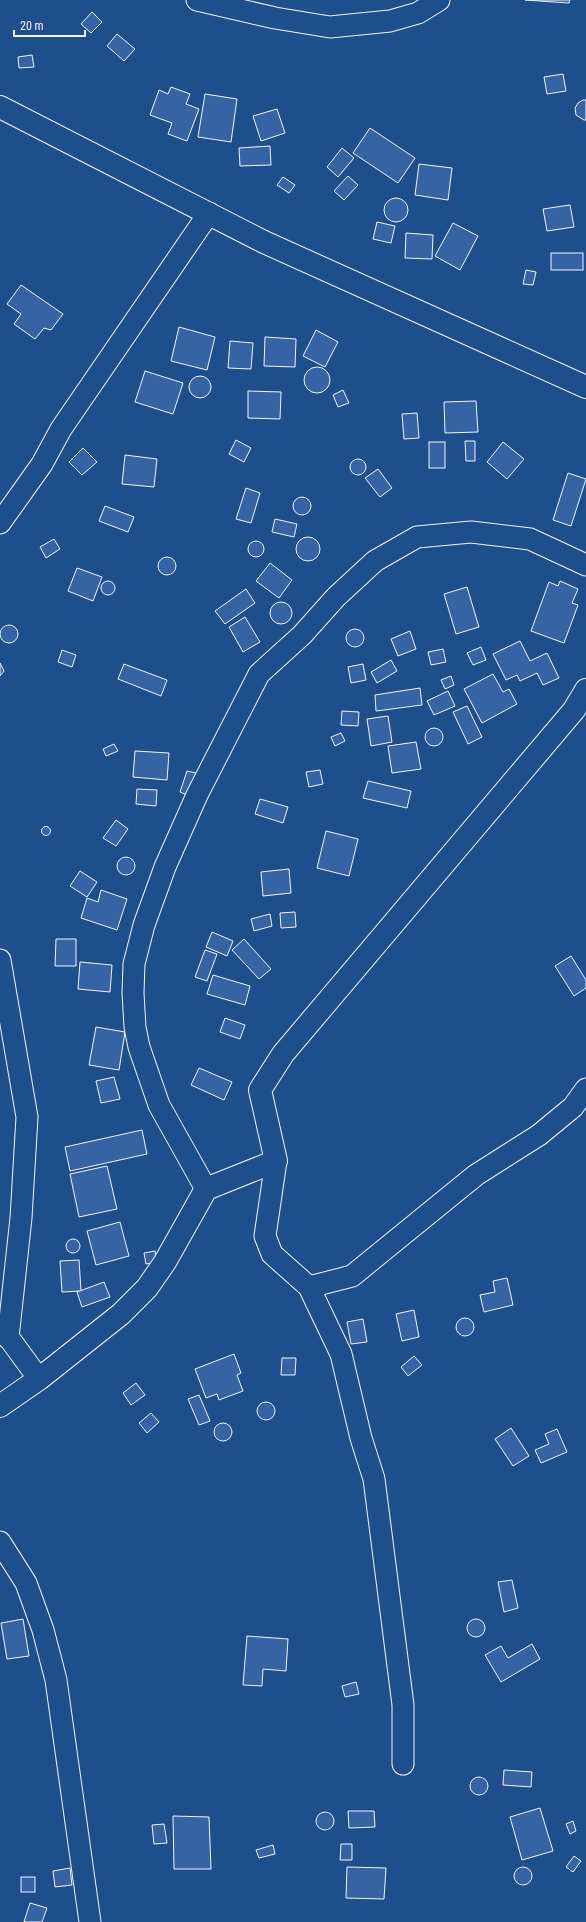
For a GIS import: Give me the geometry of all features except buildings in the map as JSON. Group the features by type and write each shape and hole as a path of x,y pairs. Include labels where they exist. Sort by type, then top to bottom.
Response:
{"street":[{"path":"197,0 275,18 330,27 390,21 418,13 439,0"},
{"path":"0,107 264,242 586,387"},
{"path":"0,523 42,464 61,429 209,213"},
{"path":"206,1189 158,1105 139,1046 135,1027 133,1000 134,964 144,925 165,866 197,795 259,674 302,635 336,596 375,561 417,537 471,532 530,539 586,565"},
{"path":"403,1764 403,1704 374,1479 361,1438 341,1354 309,1287 272,1254 265,1236 276,1162 260,1090 283,1054 574,710 586,690"},
{"path":"0,960 27,1117 21,1218 4,1331 39,1379"},
{"path":"309,1287 352,1276 476,1175 539,1135 573,1107 586,1089"},
{"path":"0,1406 39,1379 121,1314 147,1288 165,1262 206,1189 276,1162"},
{"path":"0,1542 26,1583 43,1630 56,1680 90,1922"}]}
